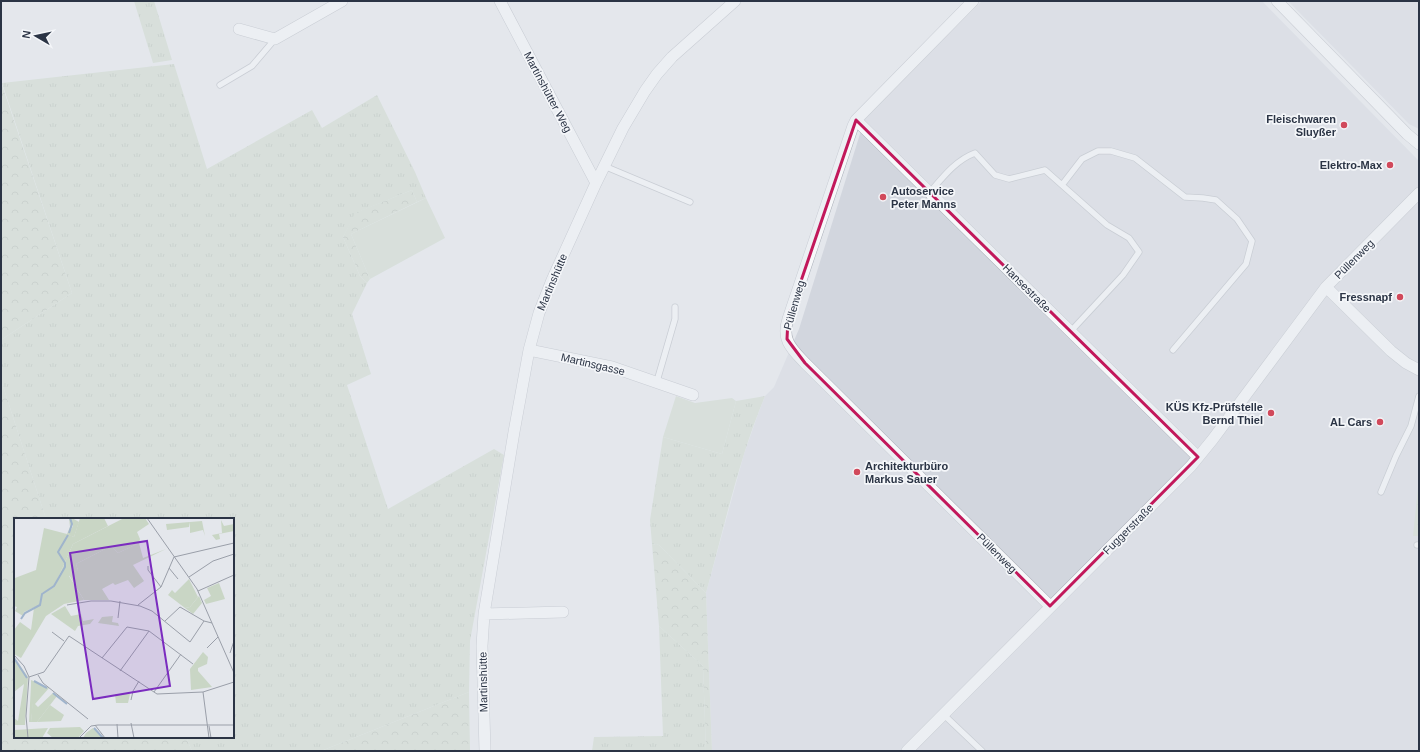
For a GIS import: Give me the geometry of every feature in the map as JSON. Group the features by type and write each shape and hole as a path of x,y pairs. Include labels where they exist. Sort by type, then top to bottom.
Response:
{"street":[{"path":"239,29 275,39 342,1"},
{"name":"Martinshütter Weg","path":"500,1 596,183"},
{"name":"Martinshütte","path":"485,751 482,646 484,614 514,432 535,324 545,296 596,183 634,109 657,74 672,58 735,1"},
{"name":"Püllenweg","path":"973,1 856,120 845,148 785,329 790,346 805,363 1050,606"},
{"path":"1277,1 1407,134 1419,144"},
{"name":"Hansestraße","path":"856,120 1198,457"},
{"name":"Püllenweg","path":"1419,193 1326,287 1390,351 1406,363 1419,370"},
{"name":"Fuggerstraße","path":"906,751 1187,470 1326,287"},
{"name":"Martinsgasse","path":"529,350 612,367 694,395"},
{"path":"484,614 563,612"}],"lane":[{"path":"220,85 252,66 275,39"},
{"path":"1062,185 1082,160 1098,151 1111,151 1135,158 1185,197 1216,200 1237,219 1252,241 1246,264 1173,350"},
{"path":"930,192 950,170 968,156 975,153 995,175 1010,179 1045,170 1107,225 1129,238 1139,252 1123,275 1071,331"},
{"path":"604,166 690,202"},
{"path":"657,382 675,319 675,307"},
{"path":"1381,492 1396,456 1411,426 1419,396"},
{"path":"943,714 982,751"}],"highlighted area":[{"path":"856,120 1198,457 1050,606 805,363 787,339 788,319"}],"shaded area":[{"path":"982,1 1262,1 1419,161 1419,751 712,751 706,593 744,454 758,414 765,396 774,387 799,329 865,118"},
{"path":"1288,1 1419,1 1419,129 1409,124"}],"green space":[{"path":"134,1 154,1 172,60 153,63"},
{"path":"174,64 207,169 312,110 322,128 377,95 415,172 426,198 417,202 412,190 356,213 343,237 360,276 367,283 352,314 371,374 347,385 388,509 494,449 504,455 470,641 469,692 321,751 192,751 186,738 234,738 234,518 46,518 1,380 1,340 72,293 2,83"},
{"path":"1,82 72,293 1,340"},
{"path":"412,190 417,202 351,234 370,279 367,283 360,276 343,237 355,213"},
{"path":"426,198 445,238 370,279 351,234"},
{"path":"1,380 46,518 14,518 14,738 186,738 192,751 1,751"},
{"path":"676,396 695,403 732,398 736,401 722,454 663,437"},
{"path":"765,396 747,444 706,593 659,545 652,544 650,520 663,437 722,454 736,401"},
{"path":"1419,478 1419,536 1413,536"},
{"path":"652,544 659,545 706,593 712,751 706,751 703,666 659,626"},
{"path":"659,626 703,666 706,751 592,751 594,737 663,736"},
{"path":"469,692 470,751 321,751"}],"place":[{"name":"Fleischwaren Sluyßer","path":"1344,125"},
{"name":"Elektro-Max","path":"1390,165"},
{"name":"Autoservice Peter Manns","path":"883,197"},
{"name":"Fressnapf","path":"1400,297"},
{"name":"KÜS Kfz-Prüfstelle Bernd Thiel","path":"1271,413"},
{"name":"AL Cars","path":"1380,422"},
{"name":"Architekturbüro Markus Sauer","path":"857,472"}]}
